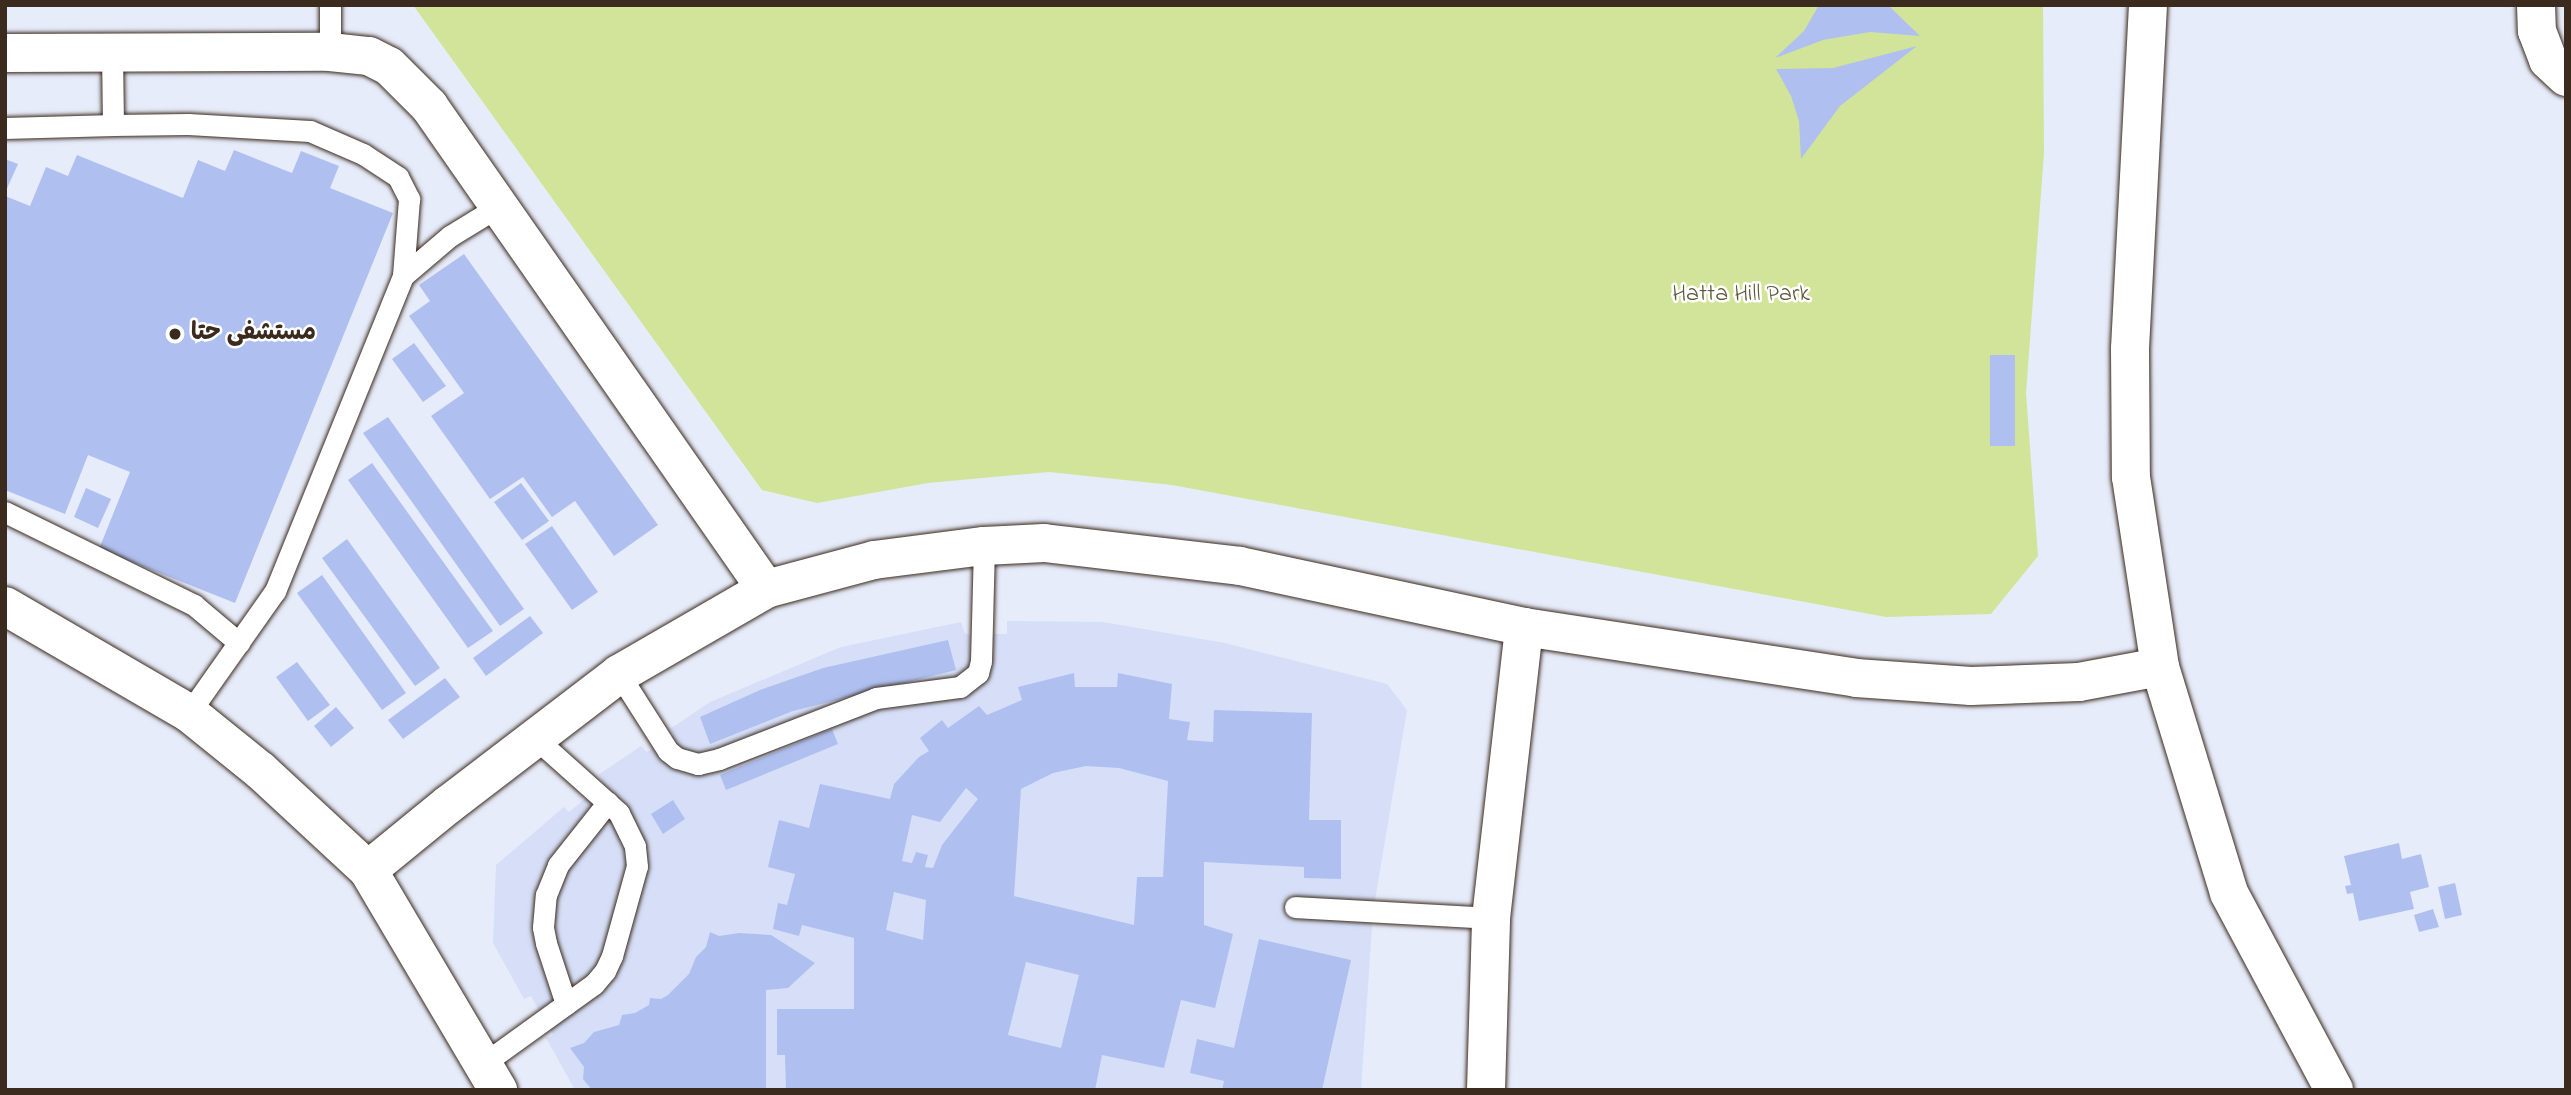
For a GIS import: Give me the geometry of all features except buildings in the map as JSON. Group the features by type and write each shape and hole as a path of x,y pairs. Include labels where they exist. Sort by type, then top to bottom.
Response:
{"street":[{"path":"2148,5 2130,349 2131,477 2160,667 2229,893 2334,1090"},
{"path":"2536,5 2537,31 2548,60 2566,77"},
{"path":"5,53 330,52 369,56 389,65 429,106 766,589"},
{"path":"368,870 619,674 766,589 874,560 984,546 1044,543 1240,566 1524,627 1856,678 1971,686 2079,682 2160,667"},
{"path":"5,606 189,713 261,771 368,870 491,1077"},
{"path":"1486,1090 1491,918 1524,627"}],"lane":[{"path":"330,5 330,52"},
{"path":"112,53 113,125"},
{"path":"5,128 187,124 310,131 363,154 398,177 409,199 403,276 275,591 189,713"},
{"path":"403,276 450,236 499,206"},
{"path":"5,512 194,605 239,643"},
{"path":"619,674 668,751 677,758 698,764 719,759 876,698 960,687 978,673 981,661 984,546"},
{"path":"491,1077 566,1004 594,984 605,971 615,948 637,866 635,846 629,828 608,802 535,738"},
{"path":"566,1004 545,935 546,895 558,865 608,802"},
{"path":"1295,907 1491,918"}],"shaded area":[{"path":"1007,621 1103,622 1225,643 1387,684 1407,710 1373,912 1361,1090 575,1090 546,1038 553,1035 531,996 524,999 493,943 496,865 564,807 569,812 604,783 598,775 641,746 647,752 674,735 670,729 710,702 841,647 961,622 965,634 1007,634"}],"green space":[{"name":"Hatta Hill Park","path":"413,5 2043,5 2044,153 2026,393 2038,556 1991,614 1886,617 1172,485 1049,472 928,483 817,503 762,490"}],"place":[{"name":"مستشفى حتا","path":"175,334"}]}
